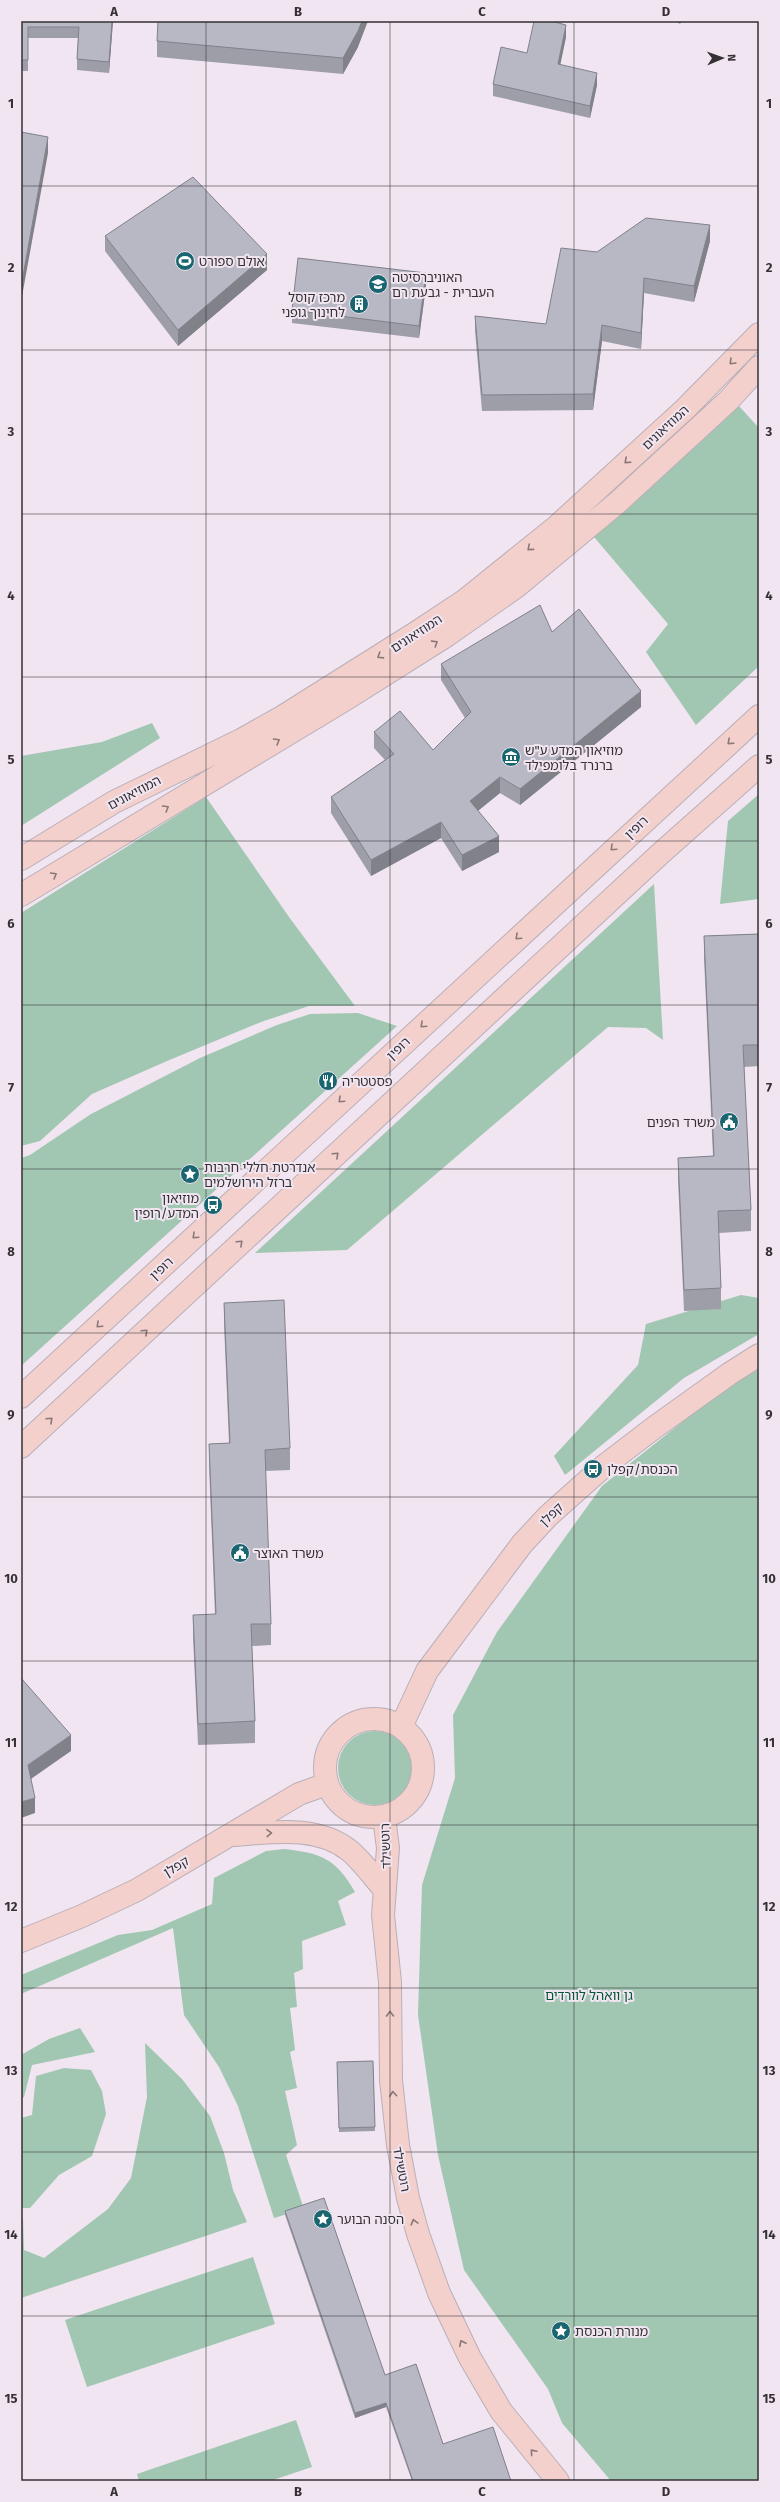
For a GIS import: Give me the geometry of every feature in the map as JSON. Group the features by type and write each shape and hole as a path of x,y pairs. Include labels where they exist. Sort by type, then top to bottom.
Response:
{"street":[{"name":"המוזיאונים","path":"21,859 114,802 241,740 282,717 464,601 556,527 684,409 759,334"},
{"name":"המוזיאונים","path":"21,895 346,699 446,636 516,587 617,503 728,401 759,368"},
{"name":"רופין","path":"21,1398 759,716"},
{"path":"21,1447 660,854 759,766"},
{"name":"קפלן","path":"401,1727 427,1671 522,1544 548,1516 604,1466 729,1374 759,1355"},
{"path":"373,1719 388,1721 401,1727 412,1737 419,1749 422,1762 422,1778 417,1792 409,1803 397,1812 384,1817 369,1818 356,1815 343,1807 333,1797 327,1784 324,1772 327,1754 335,1737 346,1728 359,1721 373,1719"},
{"name":"קפלן","path":"21,1941 82,1916 136,1890 299,1794 327,1784"},
{"name":"רוטשילד","path":"384,1817 388,1848 382,1915 390,1982 391,2080 398,2145 418,2234 439,2293 470,2358 501,2411 558,2481"},
{"path":"230,1835 303,1832 325,1836 351,1852 385,1890"}],"green space":[{"path":"738,405 759,428 759,666 696,725 646,652 668,624 594,537"},
{"path":"152,723 160,738 21,826 21,756 102,742"},
{"path":"759,794 759,899 720,904 728,821"},
{"path":"206,797 289,917 355,1006 309,1006 261,1022 167,1061 92,1094 40,1141 21,1146 21,913"},
{"path":"654,884 663,1040 646,1028 608,1027 347,1250 255,1253"},
{"path":"358,1013 397,1026 21,1366 21,1158 30,1155 91,1114 200,1058 277,1025 310,1014"},
{"path":"741,1295 759,1298 759,1334 684,1378 565,1475 554,1456 638,1365 646,1324"},
{"name":"גן וואהל לוורדים","path":"759,1368 759,2481 611,2481 562,2423 548,2389 464,2270 438,2155 418,2015 422,1885 455,1778 453,1715 497,1632 602,1486 722,1390"},
{"path":"375,1731 389,1734 401,1742 409,1754 412,1768 409,1782 401,1794 389,1802 375,1805 361,1802 349,1794 341,1782 338,1768 341,1754 349,1742 361,1734"},
{"path":"284,1849 308,1853 327,1860 341,1872 355,1892 338,1901 346,1925 302,1941 303,1969 294,1973 297,2007 290,2008 295,2050 290,2052 297,2088 285,2091 297,2145 286,2155 304,2209 274,2218 238,2106 219,2067 184,2015 173,1928 21,1994 21,1975 118,1935 152,1930 212,1904 214,1878 266,1851"},
{"path":"80,2028 95,2052 32,2065 24,2097 21,2099 21,2055 49,2039"},
{"path":"145,2043 182,2079 210,2116 224,2153 233,2190 247,2222 21,2298 21,2218 23,2219 24,2250 44,2258 108,2209 131,2178 147,2097"},
{"path":"64,2068 91,2070 102,2091 106,2114 92,2156 59,2175 30,2208 21,2208 21,2118 32,2115 36,2076"},
{"path":"253,2257 275,2324 87,2387 65,2320"},
{"path":"296,2420 312,2467 270,2481 139,2481 137,2474"}],"building":[{"path":"21,21 112,21 109,62 77,59 79,27 28,27 28,60 21,60"},
{"path":"158,21 362,21 343,58 157,41"},
{"path":"534,21 551,21 566,25 558,64 597,73 590,106 493,84 501,47 527,53"},
{"path":"21,132 48,137 21,287"},
{"name":"אולם ספורט","path":"193,177 267,254 178,330 105,236"},
{"path":"646,218 710,225 694,286 644,278 641,333 602,325 593,394 482,395 475,316 546,324 561,248 597,252"},
{"name":"מרכז קוסל לחינוך גופני","path":"298,258 426,273 419,326 292,310"},
{"name":"מוזיאון המדע ע\"ש ברנרד בלומפילד","path":"540,605 552,632 579,609 641,691 520,789 500,777 470,801 499,836 462,855 441,822 371,860 331,797 394,754 374,732 400,711 433,750 471,712 441,664"},
{"name":"משרד הפנים","path":"759,934 759,1045 743,1045 751,1210 718,1211 721,1288 684,1290 678,1158 714,1156 704,936"},
{"name":"משרד האוצר","path":"284,1300 290,1448 265,1450 271,1624 251,1624 255,1721 198,1724 193,1615 216,1614 209,1444 230,1443 224,1303"},
{"path":"21,1678 71,1735 28,1765 35,1798 21,1802"},
{"path":"373,2061 375,2127 339,2128 337,2062"},
{"path":"324,2198 385,2375 416,2364 443,2444 493,2427 511,2481 413,2481 386,2403 355,2413 285,2211"}],"place":[{"name":"אולם ספורט","path":"185,261"},
{"name":"האוניברסיטה העברית - גבעת רם","path":"378,284"},
{"name":"מרכז קוסל לחינוך גופני","path":"359,304"},
{"name":"מוזיאון המדע ע\"ש ברנרד בלומפילד","path":"511,757"},
{"name":"פסטטריה","path":"328,1081"},
{"name":"משרד הפנים","path":"729,1122"},
{"name":"אנדרטת חללי חרבות ברזל הירושלמים","path":"190,1174"},
{"name":"מוזיאון המדע/רופין","path":"213,1205"},
{"name":"הכנסת/קפלן","path":"593,1469"},
{"name":"משרד האוצר","path":"240,1553"},
{"name":"הסנה הבוער","path":"323,2219"},
{"name":"מנורת הכנסת","path":"561,2331"}]}
